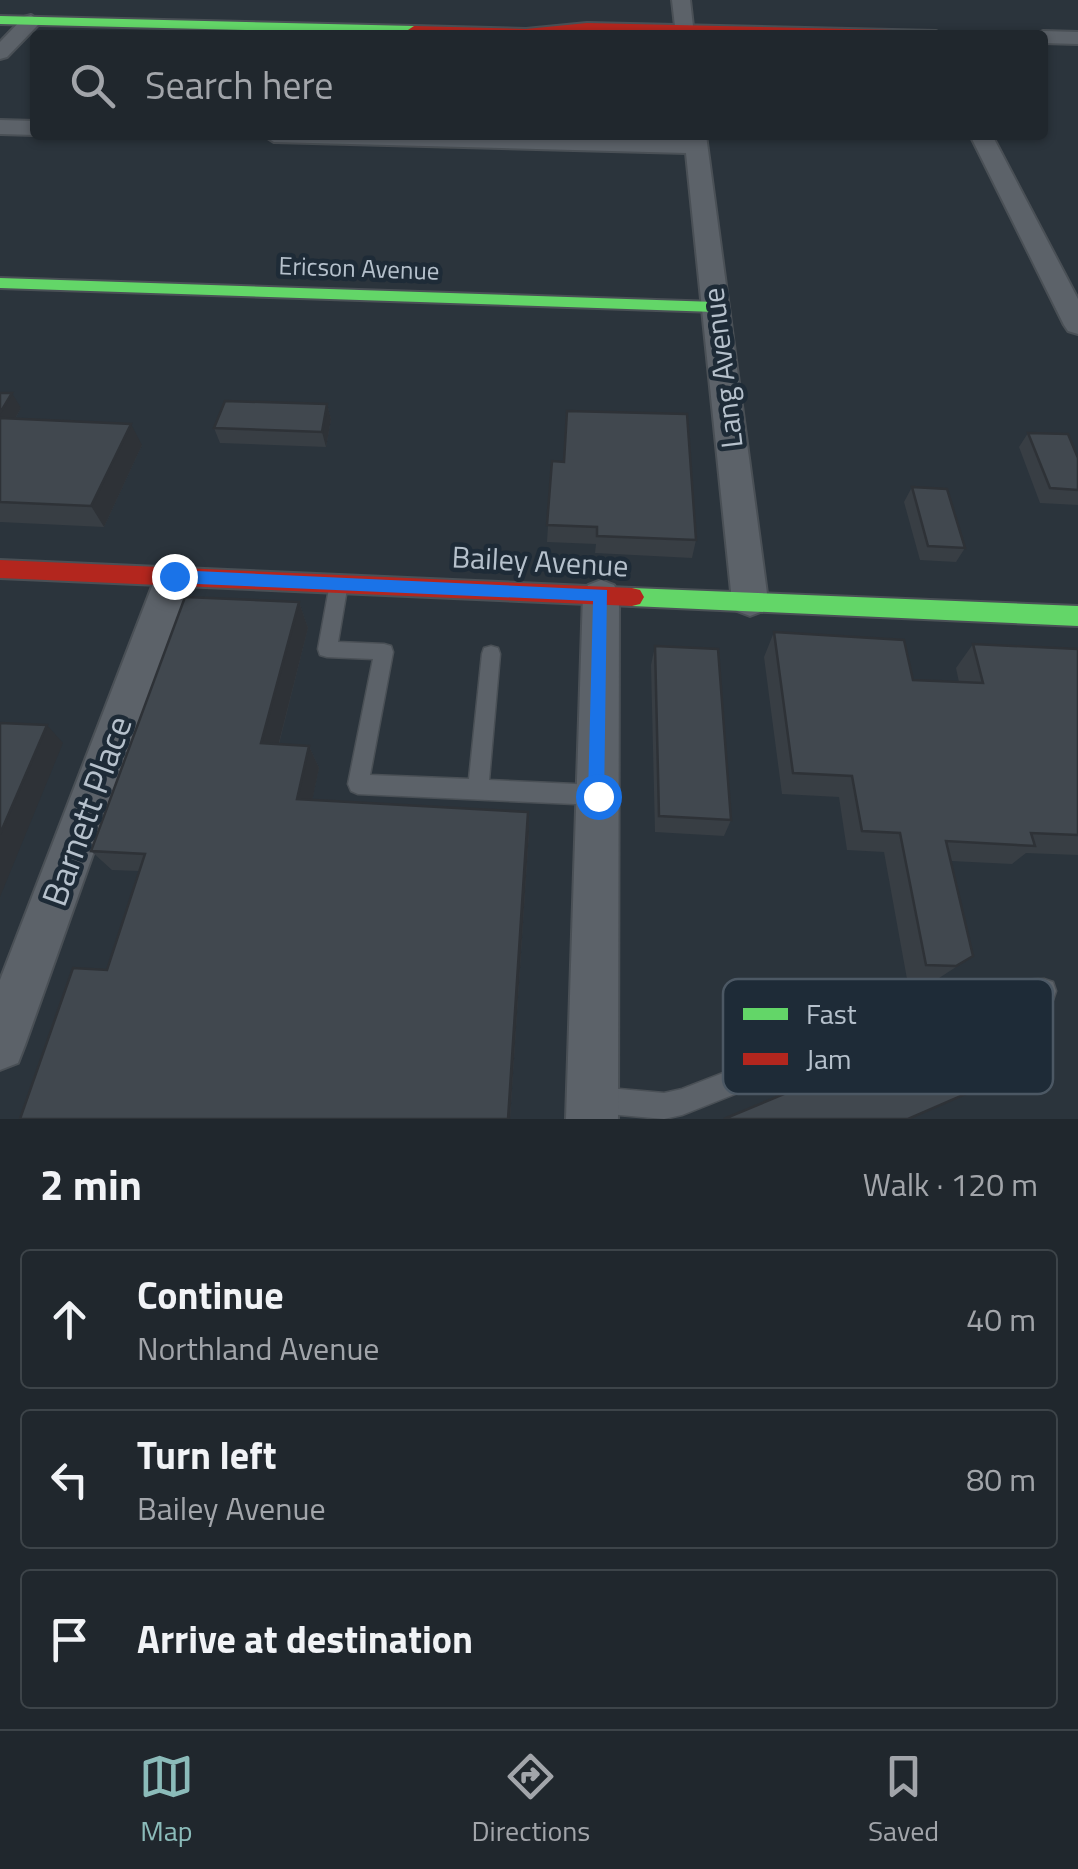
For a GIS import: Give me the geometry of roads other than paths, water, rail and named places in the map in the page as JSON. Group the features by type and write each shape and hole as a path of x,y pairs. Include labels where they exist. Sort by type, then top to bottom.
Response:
{"street":[{"path":"681,0 685,30"},
{"path":"0,20 443,30"},
{"path":"0,53 30,20"},
{"path":"556,30 636,30"},
{"path":"1048,37 1078,38"},
{"path":"0,127 30,128"},
{"path":"626,140 696,141"},
{"path":"984,140 1078,325"},
{"name":"Lang Avenue","path":"696,141 750,601"},
{"name":"Ericson Avenue","path":"0,283 716,307"},
{"name":"Bailey Avenue","path":"0,568 1078,616"},
{"name":"Barnett Place","path":"0,1045 174,576"},
{"path":"592,1109 601,595"}],"lane":[{"path":"339,583 327,650 384,652 358,784 598,796"},
{"path":"478,790 491,654"},
{"path":"592,1109 664,1106 723,1086"}]}
